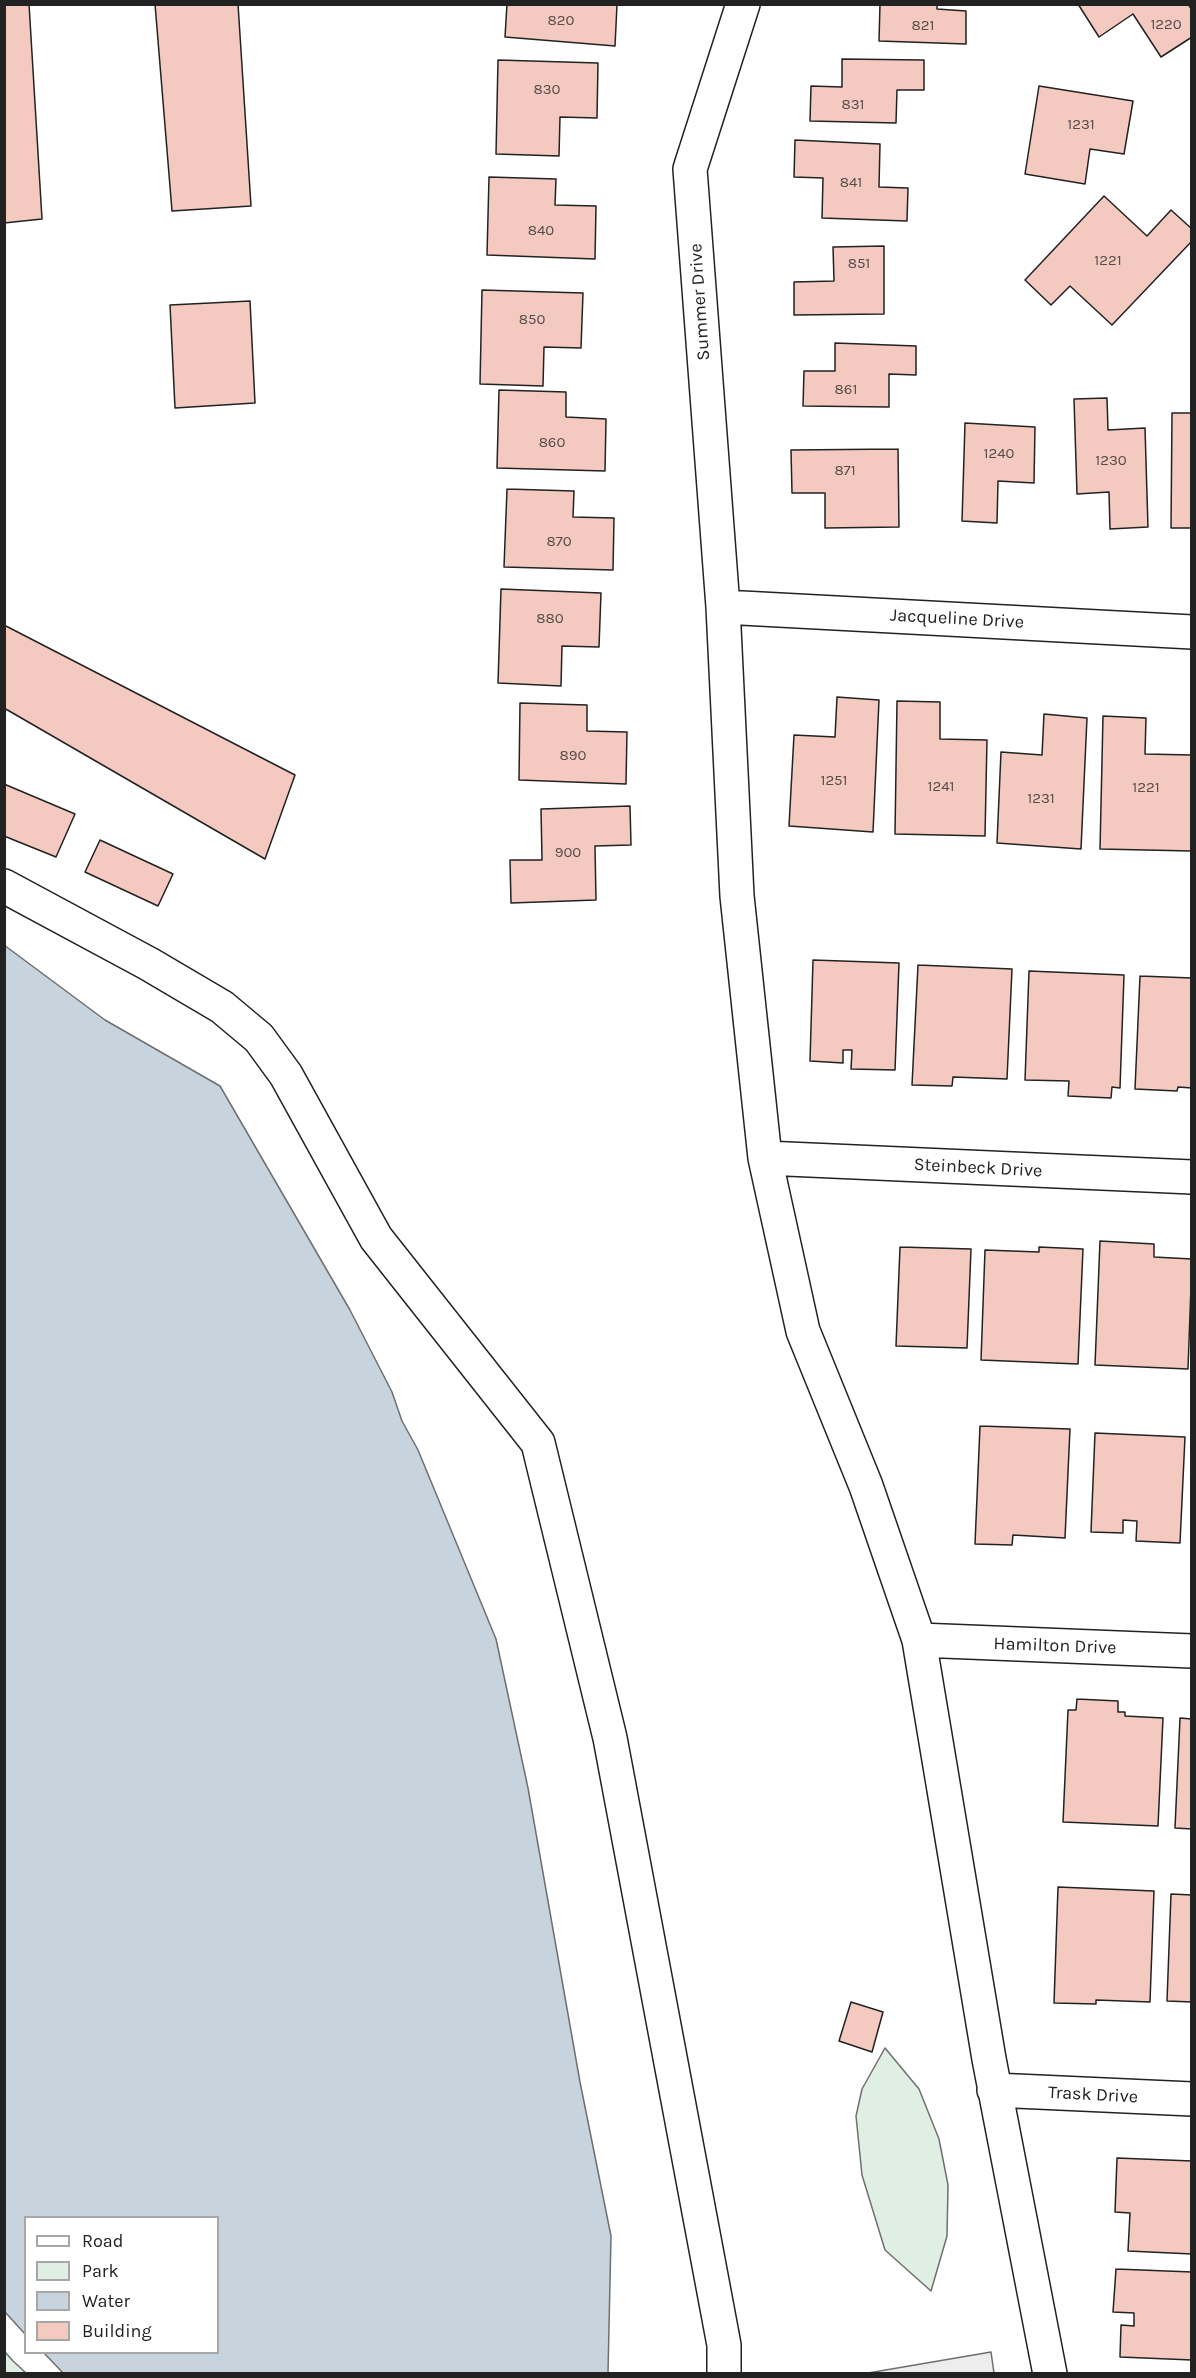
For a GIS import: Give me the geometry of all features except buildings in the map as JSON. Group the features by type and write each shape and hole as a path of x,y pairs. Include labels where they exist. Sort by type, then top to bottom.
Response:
{"street":[{"name":"Summer Drive","path":"743,4 690,169 723,607 737,896 765,1158 803,1331 866,1486 919,1640 994,2090 1050,2373"},
{"name":"Jacqueline Drive","path":"723,607 1191,632"},
{"path":"4,886 149,964 222,1007 260,1038 286,1075 376,1238 538,1443 610,1738 724,2345 724,2373"},
{"name":"Steinbeck Drive","path":"765,1158 1191,1177"},
{"name":"Hamilton Drive","path":"919,1640 1191,1651"},
{"name":"Trask Drive","path":"994,2090 1191,2099"}],"green space":[{"path":"885,2048 919,2089 939,2139 948,2185 947,2236 931,2291 885,2250 862,2175 856,2116 862,2089"},
{"path":"5,2352 13,2361 26,2373 5,2373"}],"shaded area":[{"path":"991,2352 994,2373 868,2373"}],"water":[{"path":"4,945 105,1020 220,1086 350,1310 392,1392 402,1421 418,1450 496,1639 528,1788 580,2082 611,2236 608,2373 64,2374 45,2354 219,2354 219,2216 24,2216 24,2333 5,2312"}]}
